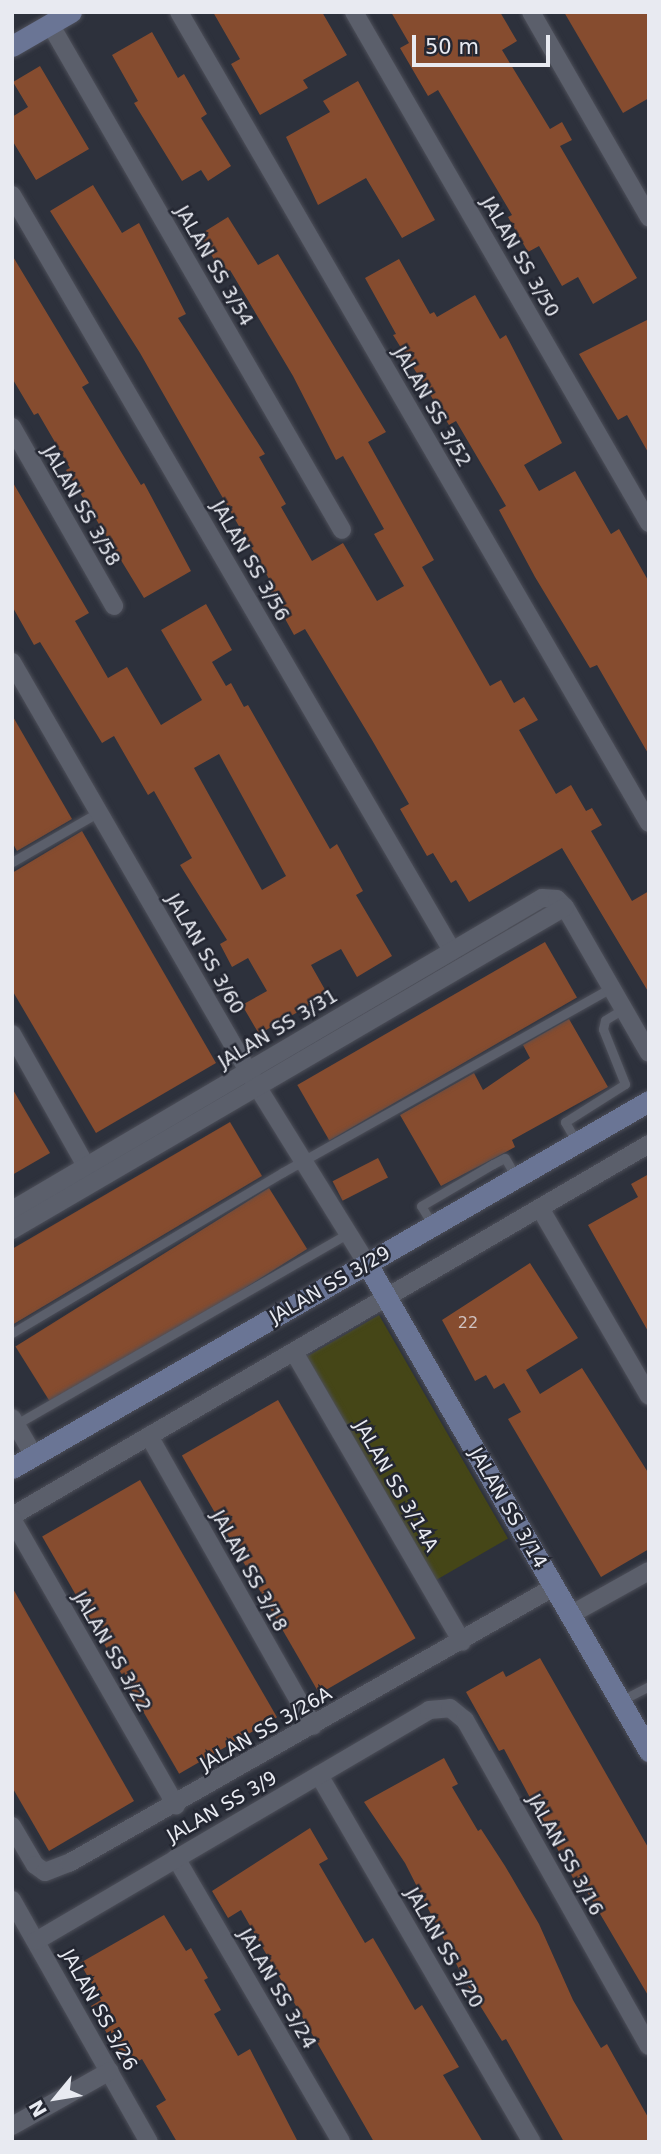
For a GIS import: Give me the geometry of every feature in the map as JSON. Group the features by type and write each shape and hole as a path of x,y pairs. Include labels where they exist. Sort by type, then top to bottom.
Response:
{"street":[{"path":"12,46 71,12"},
{"name":"JALAN SS 3/52","path":"179,12 649,823"},
{"name":"JALAN SS 3/50","path":"354,12 649,523"},
{"path":"531,12 649,217"},
{"name":"JALAN SS 3/54","path":"50,24 342,530"},
{"name":"JALAN SS 3/56","path":"12,195 451,949"},
{"name":"JALAN SS 3/58","path":"12,427 114,606"},
{"name":"JALAN SS 3/60","path":"12,662 258,1088 367,1264"},
{"name":"JALAN SS 3/31","path":"12,1210 451,949 542,898 557,899 565,907 12,1230"},
{"path":"565,907 649,1053"},
{"path":"12,1034 86,1166"},
{"name":"JALAN SS 3/29","path":"12,1468 649,1101"},
{"path":"12,1517 649,1144"},
{"path":"540,1208 649,1396"},
{"name":"JALAN SS 3/14","path":"367,1264 649,1751"},
{"name":"JALAN SS 3/14A","path":"294,1352 462,1642"},
{"path":"13,1423 34,1456"},
{"name":"JALAN SS 3/18","path":"149,1436 313,1726"},
{"name":"JALAN SS 3/22","path":"12,1517 176,1805"},
{"path":"570,1615 649,1571"},
{"name":"JALAN SS 3/26A","path":"12,1826 35,1865 45,1872 69,1864 462,1642 554,1587"},
{"name":"JALAN SS 3/16","path":"429,1710 450,1708 465,1720 649,2046"},
{"name":"JALAN SS 3/9","path":"36,1941 429,1710"},
{"name":"JALAN SS 3/20","path":"319,1775 532,2142"},
{"name":"JALAN SS 3/24","path":"176,1858 341,2142"},
{"name":"JALAN SS 3/26","path":"12,1900 149,2142"},
{"path":"12,2126 110,2071"}],"lane":[{"path":"12,862 99,812"},
{"path":"12,1333 611,988"},
{"path":"577,1143 565,1122 625,1084 603,1028 605,1020 623,1009"},
{"path":"13,1423 348,1233"},
{"path":"620,1701 649,1686"}],"shaded area":[{"path":"379,1315 508,1538 434,1581 305,1358"}],"building":[{"path":"213,12 322,12 347,55 303,80 308,88 260,115 231,64 240,59"},
{"path":"391,12 500,12 517,41 502,50 550,129 562,122 572,140 560,146 637,278 593,304 578,277 562,286 539,246 528,252 508,217 512,215 438,90 428,96 400,48 409,43"},
{"path":"564,12 649,12 649,98 623,113"},
{"path":"152,32 178,78 184,74 207,114 201,118 231,166 208,181 201,170 182,181 134,103 138,101 112,55"},
{"path":"40,66 89,149 36,180 12,140 12,117 28,107 13,82"},
{"path":"358,81 435,220 402,238 366,178 318,205 286,137 330,112 323,101"},
{"path":"93,185 122,233 139,223 186,314 178,318 265,454 259,457 286,504 281,507 312,561 343,543 377,601 404,586 374,534 384,529 343,456 336,460 293,376 230,270 223,274 199,235 228,217 258,265 278,254 386,432 368,442 434,560 422,567 490,686 501,680 514,703 524,697 538,720 519,730 556,794 571,785 586,811 592,808 602,825 591,831 632,901 649,891 649,993 562,848 469,902 456,880 451,883 433,853 427,856 400,809 409,804 372,740 305,629 294,635 267,586 272,584 140,353 50,211"},
{"path":"12,255 89,383 82,387 141,485 144,483 191,571 144,598 66,470 70,468 38,413 34,415 12,378"},
{"path":"399,259 430,314 434,312 437,317 475,295 500,339 506,335 562,443 524,465 539,491 575,471 611,534 619,529 649,582 649,755 597,665 590,668 535,577 499,510 506,506 456,421 449,425 393,335 396,334 365,278"},
{"path":"649,319 649,454 627,415 618,420 579,354"},
{"path":"12,481 89,613 75,621 108,678 127,667 161,725 202,700 161,630 206,604 232,650 212,662 226,686 231,683 244,707 248,705 330,849 337,844 363,891 356,895 392,956 357,977 341,949 311,965 328,995 259,1034 242,1005 267,991 248,958 232,967 220,944 227,940 180,865 192,858 154,791 148,795 114,736 102,743 40,642 34,645 12,606","holes":["219,754 286,876 262,890 194,768"]},
{"path":"12,715 72,819 17,851 12,842"},
{"path":"82,831 216,1063 96,1133 12,990 12,873"},
{"path":"545,942 577,997 329,1140 297,1085"},
{"path":"569,1019 608,1087 512,1140 515,1147 441,1186 400,1115 474,1073 483,1090 530,1058 523,1045"},
{"path":"12,1088 50,1153 12,1175"},
{"path":"230,1122 262,1176 12,1325 12,1249"},
{"path":"378,1158 388,1178 343,1201 333,1181"},
{"path":"649,1174 649,1333 588,1225 638,1197 631,1184"},
{"path":"269,1188 307,1249 54,1408 15,1346"},
{"path":"530,1263 578,1338 526,1370 540,1394 582,1368 649,1474 649,1549 601,1577 508,1419 521,1412 504,1383 494,1389 486,1375 475,1381 442,1320"},
{"path":"278,1400 416,1638 319,1694 182,1456"},
{"path":"140,1480 277,1717 179,1774 42,1536"},
{"path":"12,1587 134,1801 49,1851 12,1787"},
{"path":"540,1658 649,1849 649,1997 586,1890 581,1893 504,1749 499,1751 466,1692 503,1671 506,1677"},
{"path":"444,1758 458,1784 452,1787 478,1831 481,1829 505,1866 539,1924 573,2000 601,2048 607,2044 649,2119 649,2142 564,2142 506,2039 502,2041 466,1983 405,1863 364,1802"},
{"path":"310,1828 328,1859 319,1864 365,1943 373,1938 415,2010 422,2005 459,2067 443,2075 483,2142 374,2142 241,1910 228,1918 212,1891"},
{"path":"164,1915 186,1951 191,1948 208,1978 204,1980 221,2010 214,2014 238,2056 250,2049 298,2142 177,2142 156,2106 166,2100 142,2059 127,2068 91,2006 101,2000 80,1963"}]}
